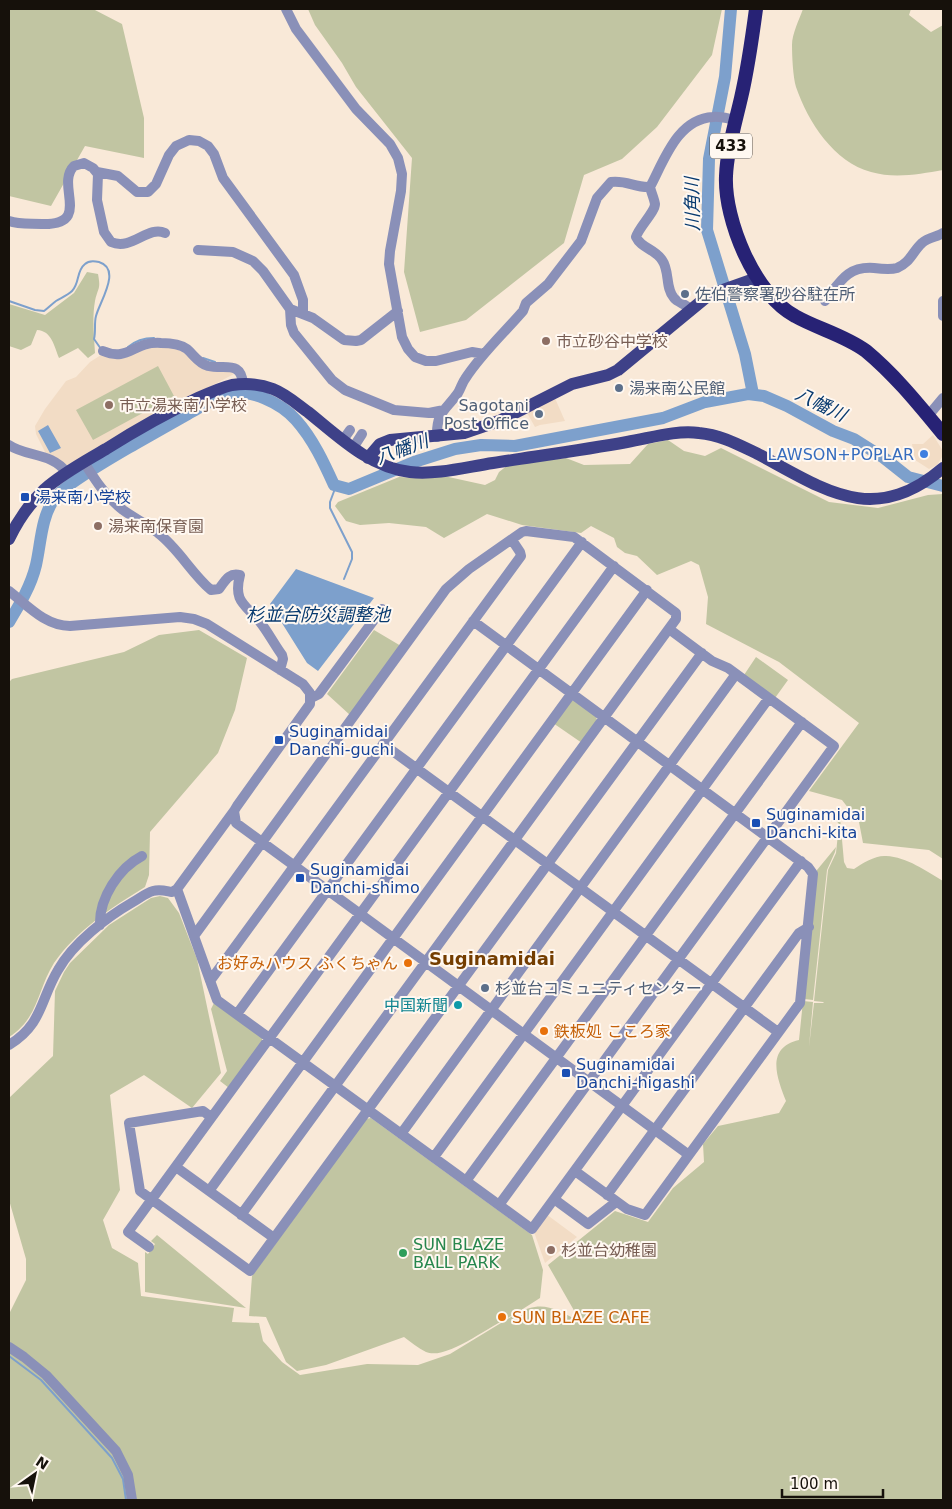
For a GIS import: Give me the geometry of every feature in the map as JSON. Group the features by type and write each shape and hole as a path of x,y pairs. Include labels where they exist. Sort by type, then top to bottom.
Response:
{"highway":[{"name":"433","path":"756,9 750,55 727,164 727,200 736,234 758,278 773,300 787,312 846,339 867,352 903,386 943,434"}],"main road":[{"path":"368,458 380,444 390,440 464,433 500,421 564,387 608,375 618,370 709,295 758,278"},
{"path":"9,539 29,506 46,488 67,473 85,464 169,412 223,388 243,384 263,386 285,395 348,439 368,458 400,470 417,472 441,471 689,432 710,434 730,440 822,488 840,495 860,499 880,499 900,495 915,488 940,471"}],"street":[{"path":"286,9 296,29 356,109 390,144 398,158 402,174 401,192 389,264 402,337 408,349 415,357 426,361 436,361 472,352 484,354"},
{"path":"690,309 675,300 662,259 639,242 636,237 639,229 655,205 650,187 676,139 696,121 715,117 736,120"},
{"path":"9,221 52,224 66,218 70,209 68,179 71,169 79,164 84,163 97,172 118,176 137,192 148,192 156,184 170,154 176,146 189,140 204,143 214,154 223,178 294,275 302,300 303,314"},
{"path":"97,172 97,200 106,238 116,244 122,244 137,240 156,231 165,233"},
{"path":"437,437 437,424 465,379 484,354 524,310 526,303 548,284 581,241 597,198 611,182 623,181 642,188 650,187"},
{"path":"825,301 846,275 853,270 862,268 890,269 901,266 908,261 922,244 943,233"},
{"path":"198,250 233,252 253,261 263,271 290,309 294,332 340,388 394,410 429,413 444,410"},
{"path":"943,301 943,316"},
{"path":"290,309 313,318 344,340 356,341 366,336 398,311"},
{"path":"102,351 119,356 148,342 178,345 187,349 203,364 236,368 241,373 243,384"},
{"path":"928,416 943,398"},
{"path":"348,439 362,434"},
{"path":"9,446 40,456 60,466 67,473"},
{"path":"85,464 95,481 123,510 158,533 174,548 211,590 219,589 229,576 235,574 240,576 238,594 242,604 259,622 282,655 283,659 280,670"},
{"path":"194,936 446,589 461,575 512,540 526,531 571,536 582,542 676,613 676,620 241,1215"},
{"path":"210,981 521,556 512,540"},
{"path":"237,1014 582,542"},
{"path":"149,1247 128,1232 614,566"},
{"path":"208,1191 647,590"},
{"path":"9,591 48,621 64,626 180,617 194,618 208,624 307,688 311,698 308,709 177,889 172,892 160,890 148,893 111,915 100,925 65,959 53,978 40,1013 24,1034 9,1045"},
{"path":"311,698 319,694 382,609"},
{"path":"473,621 801,861 813,874 801,1001 645,1215 627,1209 575,1171"},
{"path":"499,1205 834,746 736,674 702,653 669,629"},
{"path":"212,1117 203,1111 129,1123 140,1191 250,1271 702,653"},
{"path":"401,1134 736,674"},
{"path":"434,1157 769,698"},
{"path":"466,1181 802,722"},
{"path":"384,744 778,1032"},
{"path":"234,812 236,823 261,843 689,1155"},
{"path":"100,925 101,910 105,898 125,868 142,856"},
{"path":"177,889 217,1000 532,1229 801,861"},
{"path":"607,1195 798,933 808,928"},
{"path":"176,1167 274,1238"},
{"path":"554,1199 588,1224 616,1202"},
{"path":"9,1347 46,1375 116,1451 128,1476 132,1500"}],"shaded area":[{"name":"市立湯来南小学校","path":"162,345 188,353 232,371 234,374 155,413 66,467 47,456 36,434 35,426 66,381 76,377 90,362 101,355 129,354"},
{"path":"554,396 565,421 535,427 526,411"},
{"path":"933,435 943,451 937,465 929,469 915,460 912,444 923,444"},
{"name":"杉並台幼稚園","path":"546,1214 577,1237 545,1263 534,1232"}],"green space":[{"path":"9,9 93,9 122,24 144,118 144,158 85,146 51,206 9,196"},
{"path":"308,9 722,9 712,55 657,127 622,159 584,175 564,243 466,320 420,332 404,272 412,158 356,87 342,63 315,25"},
{"path":"803,9 911,9 909,15 931,32 943,25 943,170 898,175 871,172 845,159 824,139 815,127 801,100 794,78 792,41"},
{"path":"87,272 98,274 99,279 94,314 95,353 88,358 78,348 59,358 49,336 37,330 31,345 21,350 9,346 9,304 45,315 74,293"},
{"path":"158,366 174,396 93,440 76,410"},
{"path":"668,440 684,451 705,456 721,448 829,502 878,508 928,495 943,494 943,859 929,850 863,843 859,822 842,800 809,791 859,723 779,662 706,624 708,597 699,565 691,561 657,575 637,556 625,553 617,547 614,538 591,526 581,533 522,525 487,514 444,538 426,527 389,523 360,525 346,521 335,506 338,502 399,477 444,476 485,485 495,480 499,472 508,465 566,458 584,465 630,464 648,444"},
{"path":"199,630 247,658 235,710 218,753 150,832 149,875 145,887 95,920 63,951 48,973 32,1012 19,1029 9,1037 9,682 12,679 124,652 159,635"},
{"path":"374,630 401,646 350,715 327,694"},
{"path":"756,657 788,680 775,698 744,675"},
{"path":"575,700 596,716 597,722 582,743 553,723 569,701"},
{"path":"795,809 832,812 840,817 844,862 847,868 854,869 878,857 894,857 916,865 943,881 943,1500 9,1500 9,1314 26,1280 26,1259 9,1200 9,1098 53,1056 55,991 70,963 109,925 151,898 160,896 168,898 179,913 197,959 221,1073 192,1108 144,1075 110,1095 120,1190 103,1220 112,1248 138,1263 141,1296 234,1308 232,1322 259,1323 263,1341 282,1362 300,1375 367,1364 418,1365 450,1354 514,1315 470,1340 446,1351 426,1352 404,1337 326,1365 297,1371 286,1362 266,1317 249,1316 252,1276 366,1119 371,1118 532,1235 543,1270 540,1298 515,1314 541,1306 548,1307 580,1321 548,1265 615,1211 648,1222 673,1188 704,1162 703,1144 718,1126 779,1113 786,1101 779,1083 776,1065 781,1050 788,1044 799,1040 803,1001 813,1002 809,1047 814,1003 824,1003 814,1001 828,870 836,853 839,824 830,813 800,810 788,814"},
{"path":"836,847 827,870 813,1000 804,999 817,870"},
{"path":"215,1001 262,1037 262,1043 229,1088 220,1081 227,1071 211,1009"},
{"path":"157,1235 246,1308 145,1292 145,1252 148,1254 155,1244 151,1241"}],"water":[{"path":"48,425 61,448 50,453 38,431"},
{"name":"杉並台防災調整池","path":"296,569 374,598 318,671 307,663 270,604"}],"waterway":[{"name":"川角川","path":"731,9 725,77 709,159 707,230 745,354 753,394"},
{"path":"9,301 35,310 44,311 72,291 80,270 85,264 90,261 99,262 106,266 109,271 108,286 95,319 94,339 101,349"},
{"path":"128,347 140,340 154,338"},
{"path":"203,358 215,362"},
{"name":"八幡川","path":"9,622 31,580 36,565 46,514 59,493 127,449 208,403 228,394 246,393 265,398 290,414 313,443 334,485 349,489 414,462 455,449 481,445 515,446 663,418 705,402 748,394 764,396 833,431 854,439 884,458 908,477 943,486"},
{"path":"336,486 330,502 330,508 352,552 352,559 344,579"},
{"path":"9,1356 41,1380 112,1458 123,1479 126,1500"}],"place":[{"name":"佐伯警察署砂谷駐在所","path":"685,294"},
{"name":"市立砂谷中学校","path":"546,341"},
{"name":"湯来南公民館","path":"619,388"},
{"name":"市立湯来南小学校","path":"109,405"},
{"name":"Sagotani Post Office","path":"539,414"},
{"name":"LAWSON+POPLAR","path":"924,454"},
{"name":"湯来南小学校","path":"25,497"},
{"name":"湯来南保育園","path":"98,526"},
{"name":"Suginamidai Danchi-guchi","path":"279,740"},
{"name":"Suginamidai Danchi-kita","path":"756,823"},
{"name":"Suginamidai Danchi-shimo","path":"300,878"},
{"name":"お好みハウス ふくちゃん","path":"408,963"},
{"name":"杉並台コミュニティセンター","path":"485,988"},
{"name":"中国新聞","path":"458,1005"},
{"name":"鉄板処 こころ家","path":"544,1031"},
{"name":"Suginamidai Danchi-higashi","path":"566,1073"},
{"name":"杉並台幼稚園","path":"551,1250"},
{"name":"SUN BLAZE BALL PARK","path":"403,1253"},
{"name":"SUN BLAZE CAFE","path":"502,1317"}],"district":[{"name":"Suginamidai","path":"492,958"}]}
